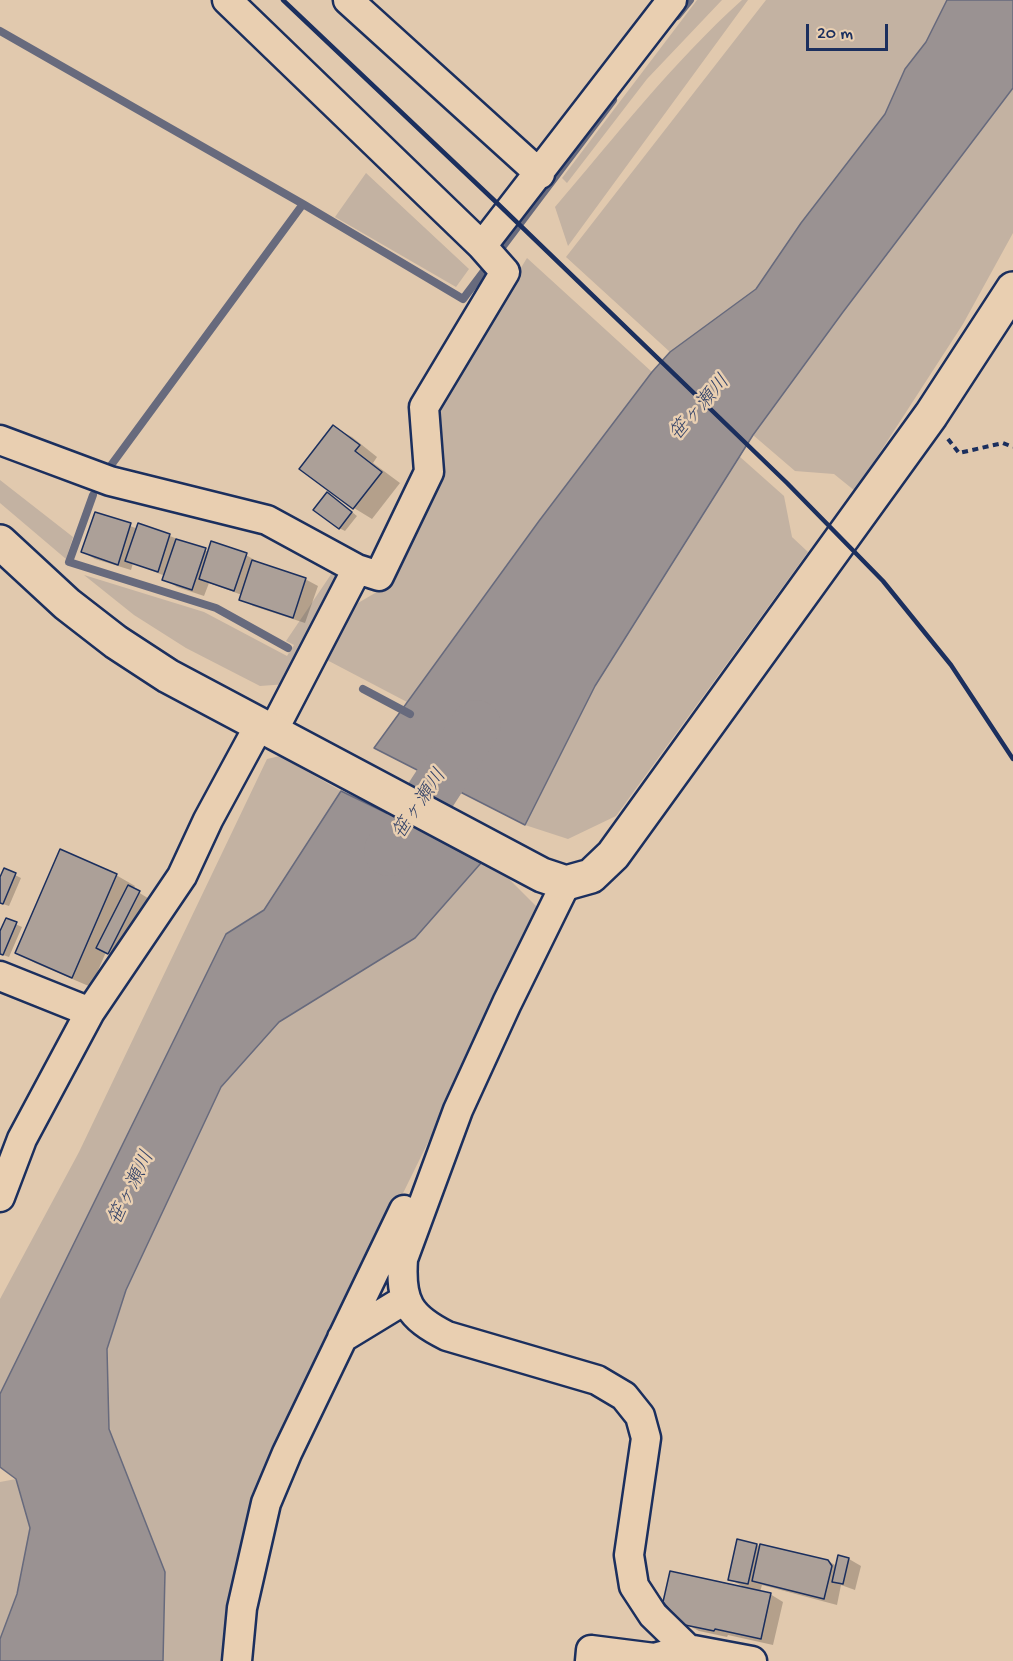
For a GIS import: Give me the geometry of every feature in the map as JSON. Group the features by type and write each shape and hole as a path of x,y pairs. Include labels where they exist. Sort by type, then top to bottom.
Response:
{"street":[{"path":"0,440 110,481 267,520 357,569 379,576 429,472 424,407 505,272 227,0"},
{"path":"348,0 540,174"},
{"path":"490,255 540,174 672,0"},
{"path":"0,542 67,604 116,642 168,676 554,879 591,876 613,855 931,415 1013,289"},
{"path":"0,1197 11,1143 90,1012 182,876 208,820 273,732 357,569"},
{"path":"554,879 507,1003 458,1110 403,1259 401,1282 409,1307 424,1324 447,1336 597,1380 624,1395 640,1416 646,1438 629,1555 634,1586 652,1615 688,1649"},
{"path":"0,976 90,1012"},
{"path":"237,1661 242,1608 266,1503 287,1453 418,1181 458,1110"},
{"path":"342,1338 406,1299"},
{"path":"590,1661 591,1650 654,1658 688,1649 752,1661"}],"path":[{"path":"931,415 959,453 1003,443 1013,447"}],"shaded area":[{"path":"697,0 722,0 647,79 567,183 562,178"},
{"path":"742,0 748,0 568,246 555,207 668,74"},
{"path":"766,0 947,0 926,42 905,69 885,114 801,223 756,289 670,352 566,257"},
{"path":"1013,88 1013,233 963,324 855,491 834,474 795,471 753,435"},
{"path":"366,173 469,269 456,287 335,217"},
{"path":"527,258 652,372 539,521 407,702 325,659 358,603 387,586 434,409"},
{"path":"739,456 784,496 792,537 808,552 616,816 568,839 525,825 595,686"},
{"path":"0,480 73,537 66,559 0,503"},
{"path":"334,570 341,573 287,684 260,686 186,648 134,615 84,575 204,612 287,656 294,645 286,641"},
{"path":"280,756 341,791 264,910 226,935 0,1394 0,1299 79,1152 267,759"},
{"path":"481,863 508,878 537,907 440,1118 284,1435 229,1661 163,1661 165,1572 109,1429 107,1349 126,1290 221,1087 279,1022 415,938"},
{"path":"16,1479 30,1528 17,1594 0,1639 0,1482"}],"water":[{"path":"947,0 1013,0 1013,88 753,435 595,686 525,825 374,748 539,521 652,372 670,352 756,289 801,223 885,114 905,69 926,42"},
{"path":"341,791 481,863 415,938 279,1022 221,1087 126,1290 107,1349 109,1429 165,1572 163,1661 0,1661 0,1639 17,1594 30,1528 16,1479 0,1467 0,1394 226,934 264,910"}],"building":[{"path":"333,425 360,445 355,451 382,472 353,509 299,469"},
{"path":"327,492 352,512 339,529 313,510"},
{"path":"95,512 131,523 118,565 81,552"},
{"path":"138,523 170,534 158,572 125,561"},
{"path":"176,539 206,548 192,590 162,580"},
{"path":"211,541 247,553 234,591 199,579"},
{"path":"252,560 306,578 293,618 239,600"},
{"path":"60,849 117,874 72,978 15,953"},
{"path":"4,868 16,873 3,904 0,903 0,877"},
{"path":"128,885 140,891 108,954 96,948"},
{"path":"6,918 17,922 3,955 0,954 0,931"},
{"path":"737,1539 757,1544 748,1584 728,1580"},
{"path":"760,1544 828,1560 832,1566 824,1599 752,1581"},
{"path":"838,1555 849,1558 843,1584 832,1582"},
{"path":"670,1571 771,1593 761,1639 685,1625 679,1621 663,1602"}],"waterway":[{"path":"677,16 690,0"},
{"path":"0,31 303,204 463,299 613,100"},
{"path":"109,468 303,204"},
{"path":"93,495 69,562 216,608 288,648"},
{"path":"363,689 410,714"},
{"name":"笹ヶ瀬川","path":"389,851 411,825 476,725"}],"railway":[{"path":"283,0 787,483 883,581 951,665 1013,759"}]}
